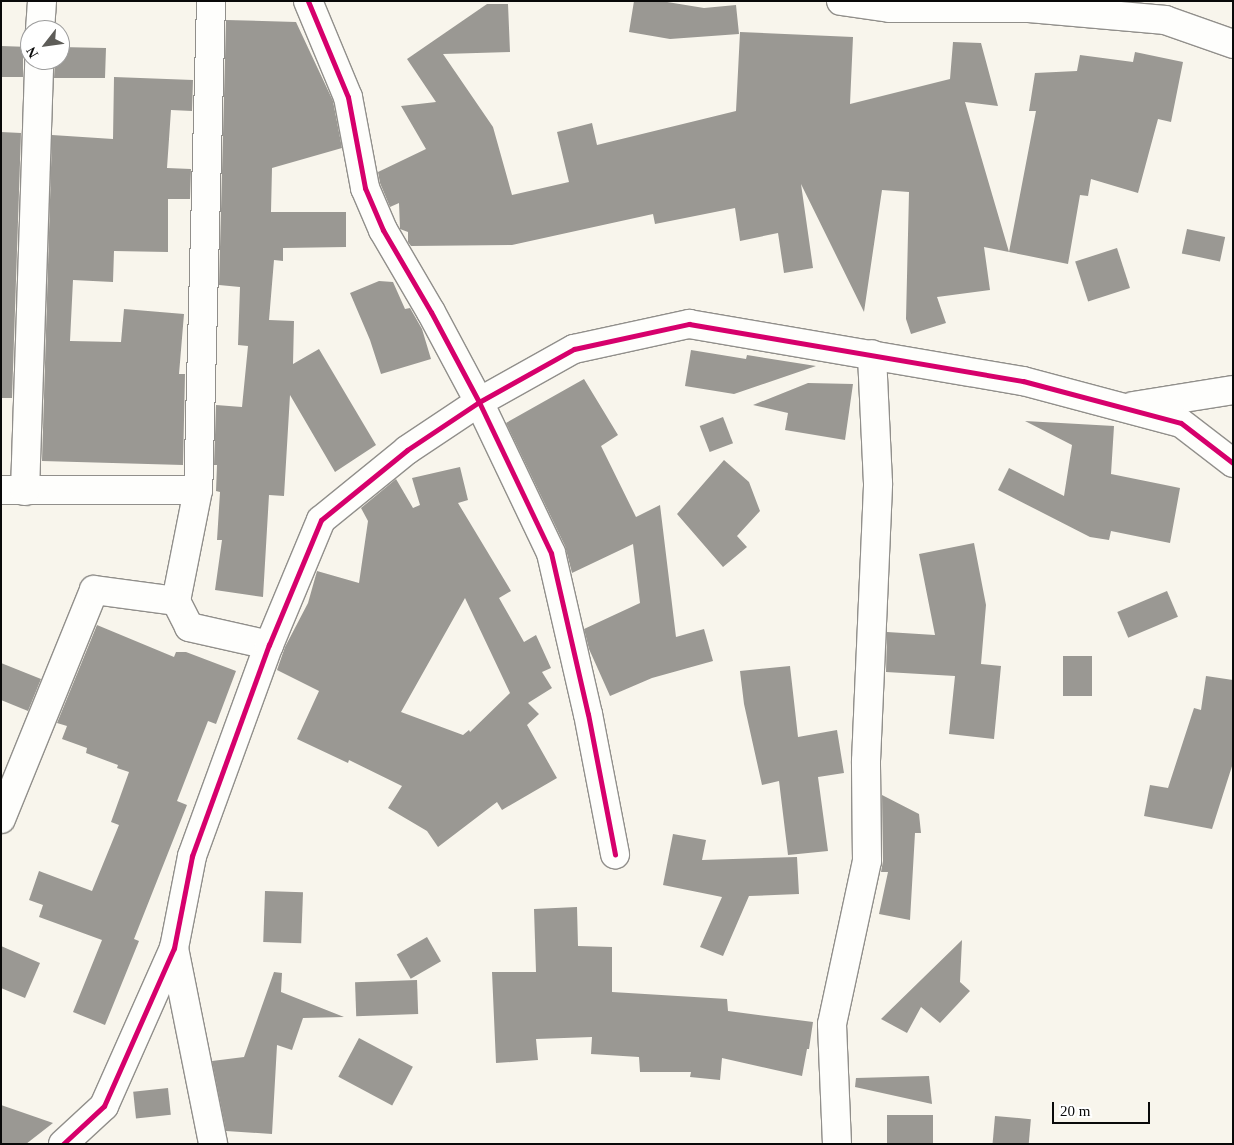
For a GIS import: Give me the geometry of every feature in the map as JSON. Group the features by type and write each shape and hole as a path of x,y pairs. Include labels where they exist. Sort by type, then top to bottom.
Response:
{"street":[{"path":"41,20 42,1"},
{"path":"211,1 198,490 176,601 190,627 269,645"},
{"path":"308,1 348,97 365,188 383,230 431,312 479,402 551,553 588,714 615,854"},
{"path":"841,1 890,8 1089,8 1166,20 1233,44"},
{"path":"38,70 13,491 198,490"},
{"path":"63,1144 104,1106 174,948 192,856 269,645 321,520 407,450 479,402 574,349 689,324 1024,381 1181,423 1233,463"},
{"path":"838,1144 832,1024 867,861 866,760 878,483 872,354"},
{"path":"1124,408 1233,390"},
{"path":"1,819 94,590 176,601"},
{"path":"174,948 213,1144"}],"building":[{"path":"634,1 661,1 704,8 736,5 739,34 670,39 629,32"},
{"path":"487,4 508,4 510,52 443,54 493,127 512,195 569,182 557,132 592,123 597,145 736,111 740,32 853,37 850,104 950,79 953,42 981,43 998,106 965,102 1009,252 984,247 990,290 937,297 946,323 911,334 906,319 909,192 882,190 864,312 801,184 813,268 784,273 778,233 740,241 735,208 655,224 653,214 512,245 411,246 408,242 408,232 400,229 399,203 390,207 380,183 378,172 426,149 401,106 436,102 407,59"},
{"path":"226,20 296,22 333,101 342,148 272,168 271,212 346,212 346,247 283,248 283,261 274,260 269,320 294,321 293,364 319,349 376,445 335,472 290,395 284,496 269,495 263,597 215,590 222,540 217,540 220,492 216,491 217,465 214,465 216,405 242,407 248,346 238,345 240,287 219,285"},
{"path":"1,46 20,47 20,70 23,70 23,77 1,77"},
{"path":"70,47 106,48 105,78 54,78 54,70 70,70"},
{"path":"1135,52 1183,62 1171,122 1158,119 1138,193 1091,179 1088,196 1080,195 1068,264 1009,252 1036,111 1029,111 1035,73 1077,71 1080,55 1133,62"},
{"path":"114,77 193,80 192,111 171,110 167,168 191,169 190,199 168,199 168,252 114,251 113,282 73,280 70,341 121,342 124,309 184,314 179,374 185,374 183,465 42,461 52,135 113,139"},
{"path":"1,132 21,133 12,398 1,398"},
{"path":"1187,229 1225,237 1220,262 1182,253"},
{"path":"1117,248 1130,288 1088,302 1075,262"},
{"path":"379,281 393,282 405,309 410,308 422,329 431,359 381,374 370,340 350,293"},
{"path":"691,350 746,359 747,355 816,366 734,394 685,386"},
{"path":"584,379 618,435 601,446 636,517 660,505 676,637 704,629 713,661 652,678 610,696 589,649 584,629 640,603 633,544 572,573 565,546 506,423"},
{"path":"808,383 853,384 845,440 785,430 788,413 753,405"},
{"path":"723,417 733,443 710,452 700,426"},
{"path":"1025,421 1114,426 1111,474 1180,488 1170,543 1111,531 1109,540 1090,537 998,490 1009,468 1064,496 1072,445"},
{"path":"724,460 749,482 760,511 737,536 747,547 723,567 677,514"},
{"path":"460,467 468,500 458,503 511,591 499,598 524,642 536,635 551,668 542,672 552,688 528,703 539,714 527,725 557,778 502,810 497,802 438,847 427,831 388,808 402,786 349,760 348,763 297,739 319,691 277,670 285,647 308,603 317,571 359,583 368,521 361,508 396,479 413,508 420,505 412,478","holes":["465,598 510,693 470,732 469,730 463,735 401,712"]},
{"path":"974,543 986,605 981,664 1001,666 994,739 949,734 955,676 886,672 887,632 935,635 919,554"},
{"path":"1167,591 1178,617 1128,638 1117,612"},
{"path":"97,625 174,657 176,652 186,652 236,671 216,724 208,721 177,801 187,805 134,939 139,941 105,1025 73,1012 102,940 39,917 43,905 29,900 39,871 92,891 119,825 111,822 129,772 117,768 118,765 86,753 87,748 62,739 67,726 57,723"},
{"path":"1063,656 1092,656 1092,696 1063,696"},
{"path":"1,663 41,679 28,711 1,700"},
{"path":"790,666 798,737 837,730 844,773 818,777 828,851 788,855 779,781 762,785 744,704 740,671"},
{"path":"1206,676 1233,680 1233,763 1212,829 1144,816 1150,785 1168,788 1194,708 1201,710"},
{"path":"882,795 919,814 921,833 915,833 910,920 879,914 888,872 881,872 883,861"},
{"path":"673,834 706,840 702,860 797,857 799,894 749,896 723,956 700,947 722,897 663,885"},
{"path":"265,891 303,892 301,943 263,942"},
{"path":"577,907 578,946 612,947 612,992 727,999 728,1011 813,1022 802,1076 722,1058 720,1080 690,1077 691,1072 640,1072 639,1057 591,1054 592,1037 536,1039 538,1060 496,1063 492,972 536,972 534,909"},
{"path":"427,937 441,961 411,979 397,954"},
{"path":"962,940 960,982 970,991 940,1023 921,1007 907,1033 881,1019"},
{"path":"1,946 40,963 25,998 1,988"},
{"path":"274,972 282,973 281,992 344,1017 303,1018 292,1050 277,1045 272,1134 226,1131 212,1061 244,1057"},
{"path":"417,980 418,1014 356,1016 355,982"},
{"path":"359,1038 413,1067 392,1105 338,1077"},
{"path":"929,1076 932,1104 855,1087 856,1078"},
{"path":"168,1088 171,1115 136,1119 133,1092"},
{"path":"1,1105 53,1123 26,1144 1,1144"},
{"path":"887,1115 933,1115 933,1144 887,1144"},
{"path":"995,1116 1031,1119 1029,1144 993,1144"}],"cycle path":[{"path":"308,1 348,97 365,188 383,230 431,312 479,402 551,553 588,714 615,854"},
{"path":"63,1144 104,1106 174,948 192,856 269,645 321,520 407,450 479,402 574,349 689,324 1023,381 1181,423 1233,463"}]}
